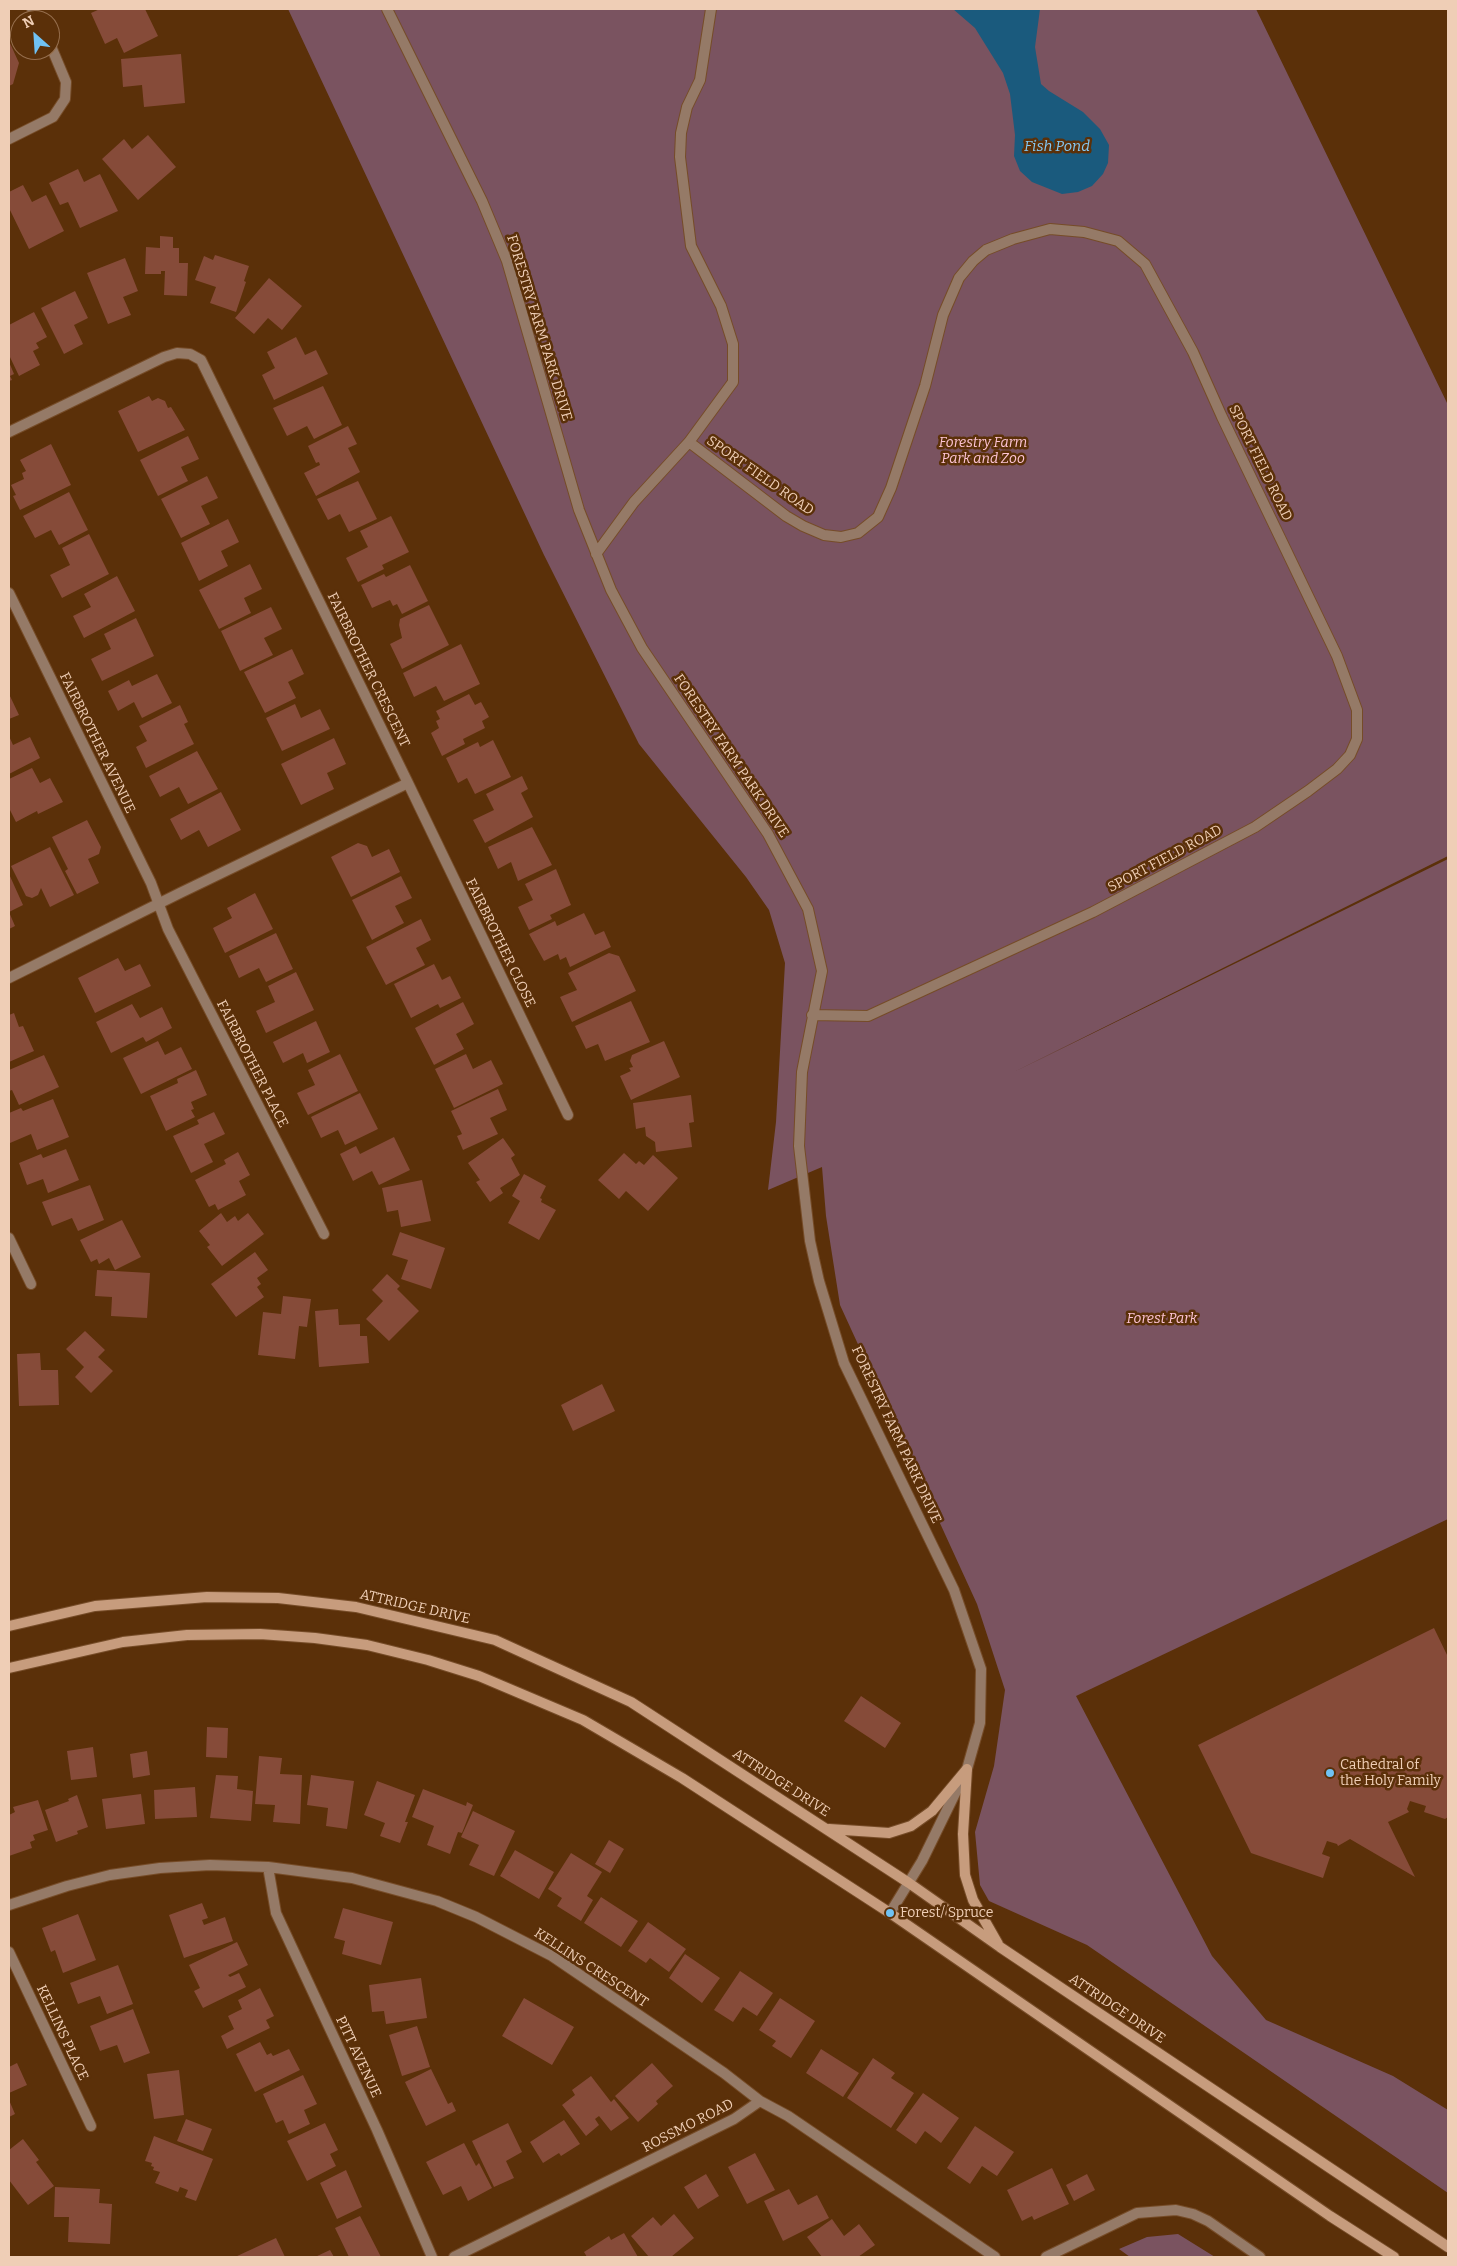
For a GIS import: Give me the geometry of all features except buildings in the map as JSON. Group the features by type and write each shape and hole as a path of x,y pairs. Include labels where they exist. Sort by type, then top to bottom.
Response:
{"main road":[{"name":"ATTRIDGE DRIVE","path":"9,1626 95,1606 207,1597 278,1598 356,1607 495,1640 631,1702 909,1883 1000,1947 1448,2248"},
{"path":"9,1668 123,1642 187,1635 260,1634 315,1638 367,1645 428,1660 479,1676 583,1720 682,1778 890,1914 1314,2205 1394,2257"},
{"path":"828,1829 889,1833 911,1826 932,1811 967,1769"},
{"path":"967,1769 963,1834 965,1875 973,1900 1000,1947"}],"street":[{"name":"FORESTRY FARM PARK DRIVE","path":"387,9 482,201 507,261 579,510 611,590 642,648 768,834 808,909 822,971 802,1072 799,1146 810,1241 819,1281 844,1363 954,1590 981,1669 980,1723 967,1769 909,1883 890,1914"},
{"path":"596,554 634,502 689,442 733,382 733,344 721,306 691,246 680,157 681,133 687,107 700,80 711,9"},
{"path":"9,139 53,117 65,99 66,82 57,60"},
{"name":"SPORT FIELD ROAD","path":"689,442 786,516 803,526 824,535 841,537 858,533 878,517 891,488 925,386 943,315 959,278 973,261 986,250 1013,239 1050,229 1084,232 1118,241 1146,264 1193,352 1222,417 1337,656 1357,710 1357,739 1350,755 1308,791 1255,827 1094,912 868,1016 812,1015"},
{"name":"FAIRBROTHER CRESCENT","path":"9,432 164,357 177,353 190,354 201,360 408,783"},
{"name":"FAIRBROTHER AVENUE","path":"9,593 151,884 159,905"},
{"path":"9,978 408,783"},
{"name":"FAIRBROTHER CLOSE","path":"408,783 568,1115"},
{"name":"FAIRBROTHER PLACE","path":"159,905 168,929 324,1234"},
{"path":"9,1238 31,1284"},
{"name":"KELLINS CRESCENT","path":"9,1905 67,1886 110,1875 160,1868 210,1865 268,1867 352,1878 400,1890 437,1901 484,1921 552,1956 724,2073 760,2101"},
{"name":"PITT AVENUE","path":"268,1867 276,1913 377,2130 432,2257"},
{"name":"KELLINS PLACE","path":"9,1952 91,2126"},
{"path":"760,2101 788,2116 995,2257"},
{"name":"ROSSMO ROAD","path":"454,2257 734,2119 760,2101"},
{"path":"1046,2257 1137,2213 1176,2210 1193,2214 1208,2221 1260,2257"}],"green space":[{"name":"Forestry Farm Park and Zoo","path":"288,9 1256,9 1448,405 1448,856 1014,1072 1448,859 1448,1519 1076,1696 1212,1956 1266,2020 1393,2076 1448,2110 1448,2193 1087,1945 989,1901 980,1885 975,1832 994,1766 1005,1690 977,1604 840,1305 826,1216 822,1167 768,1190 776,1122 785,963 769,910 746,877 639,744 544,555"},
{"path":"1178,2234 1215,2257 1130,2257 1119,2249 1147,2237"}],"water":[{"name":"Fish Pond","path":"953,9 1040,9 1035,47 1041,84 1083,112 1100,129 1109,145 1108,163 1103,174 1092,186 1078,192 1062,194 1032,182 1020,171 1014,156 1015,135 1010,94 1003,73 975,28"}],"place":[{"name":"Cathedral of the Holy Family","path":"1330,1773"},
{"name":"Forest/ Spruce","path":"890,1913"}],"park label":[{"name":"Forest Park","path":"1162,1319"}]}
